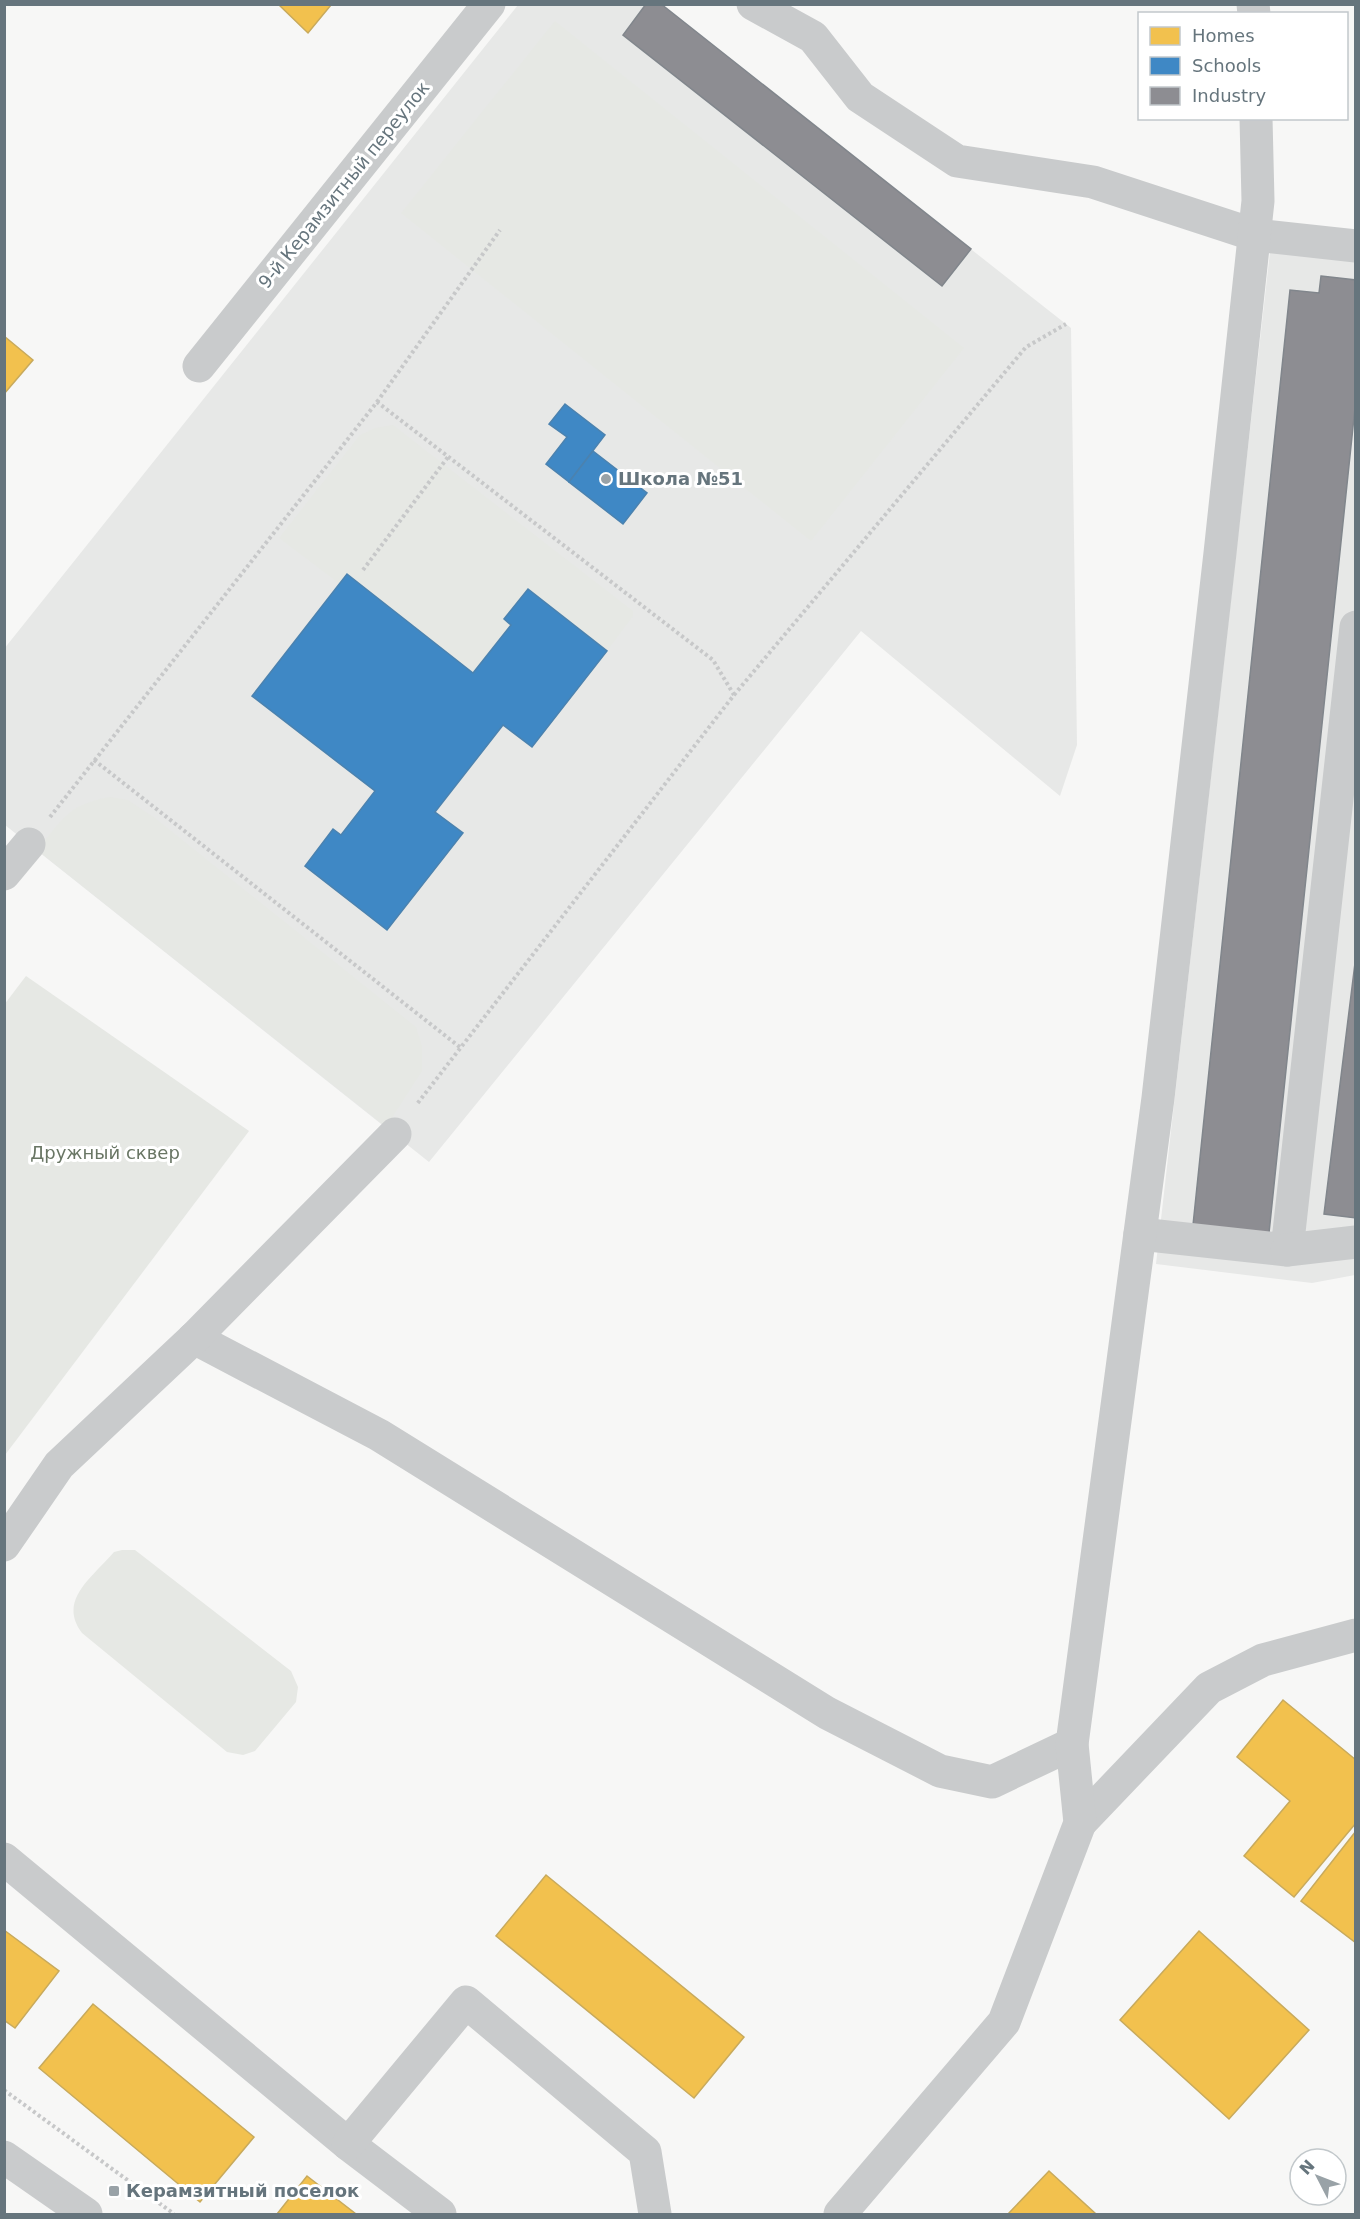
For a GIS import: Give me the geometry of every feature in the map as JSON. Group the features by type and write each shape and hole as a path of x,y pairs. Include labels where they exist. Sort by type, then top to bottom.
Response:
{"street":[{"name":"9-й Керамзитный переулок","path":"199,366 489,4"},
{"path":"753,4 813,37 860,97 957,161 1093,182 1255,235 1356,246"},
{"path":"1080,1823 1072,1744 1158,1098 1255,235 1258,201 1256,120"},
{"path":"1287,1250 1356,627"},
{"path":"4,874 29,844"},
{"path":"4,1545 59,1465 194,1338 395,1134"},
{"path":"1140,1234 1287,1250 1356,1242"},
{"path":"194,1338 379,1435 827,1713 940,1771 992,1782 1072,1744"},
{"path":"840,2214 1005,2022 1080,1823 1209,1688 1263,1660 1356,1635"},
{"path":"4,1859 348,2144 440,2214"},
{"path":"348,2144 466,2002 645,2152 654,2214"},
{"path":"4,2157 86,2214"}],"path":[{"path":"29,844 377,402 501,230"},
{"path":"395,1134 734,695 1026,347 1066,324"},
{"path":"377,402 712,660 734,695"},
{"path":"363,570 448,457"},
{"path":"94,760 461,1048"},
{"path":"4,2090 174,2214"}],"shaded area":[{"name":"Школа №51","path":"518,5 661,5 1071,328 1077,745 1060,796 861,631 429,1162 5,825 4,649"},
{"path":"1273,225 1355,232 1355,1275 1312,1283 1156,1264"}],"green space":[{"path":"555,21 964,348 811,541 401,213"},
{"path":"393,425 633,611 633,616 607,651 528,589 504,619 511,625 473,673 348,575 340,584 279,538 360,435 375,428"},
{"path":"110,797 128,800 155,818 416,1027 422,1046 422,1071 386,1127 37,850 60,822 75,809 84,804"},
{"name":"Дружный сквер","path":"26,976 249,1131 5,1455 4,1005"},
{"path":"135,1550 291,1671 298,1687 296,1702 255,1751 243,1755 227,1752 82,1633 75,1621 76,1599 88,1580 114,1552"}],"building: Homes":[{"path":"278,4 331,4 331,5 308,33"},
{"path":"4,336 33,360 4,394"},
{"path":"1283,1700 1356,1760 1356,1823 1294,1897 1244,1856 1290,1801 1237,1757"},
{"path":"1356,1831 1356,1943 1301,1901"},
{"path":"546,1875 744,2037 694,2098 496,1936"},
{"path":"4,1930 59,1971 15,2028 4,2020"},
{"path":"1199,1931 1309,2030 1229,2119 1120,2020"},
{"path":"93,2004 254,2137 200,2202 39,2068"},
{"path":"1049,2171 1096,2214 1008,2214"},
{"path":"307,2176 356,2214 277,2214"}],"building: Schools":[{"path":"565,404 605,435 569,482 546,464 567,437 549,424"},
{"path":"593,451 647,493 623,524 569,482"},
{"path":"347,574 473,673 511,625 504,619 528,589 607,651 532,747 503,725 435,812 463,833 387,930 305,866 333,829 341,835 375,791 252,696"}],"building: Industry":[{"path":"646,4 661,4 971,249 942,286 623,35"},
{"path":"1321,276 1356,280 1356,398 1269,1233 1193,1225 1290,290 1319,293"},
{"path":"1356,955 1356,1218 1324,1214"}],"place":[{"name":"Школа №51","path":"606,479"},
{"name":"Керамзитный поселок","path":"114,2191"}]}
